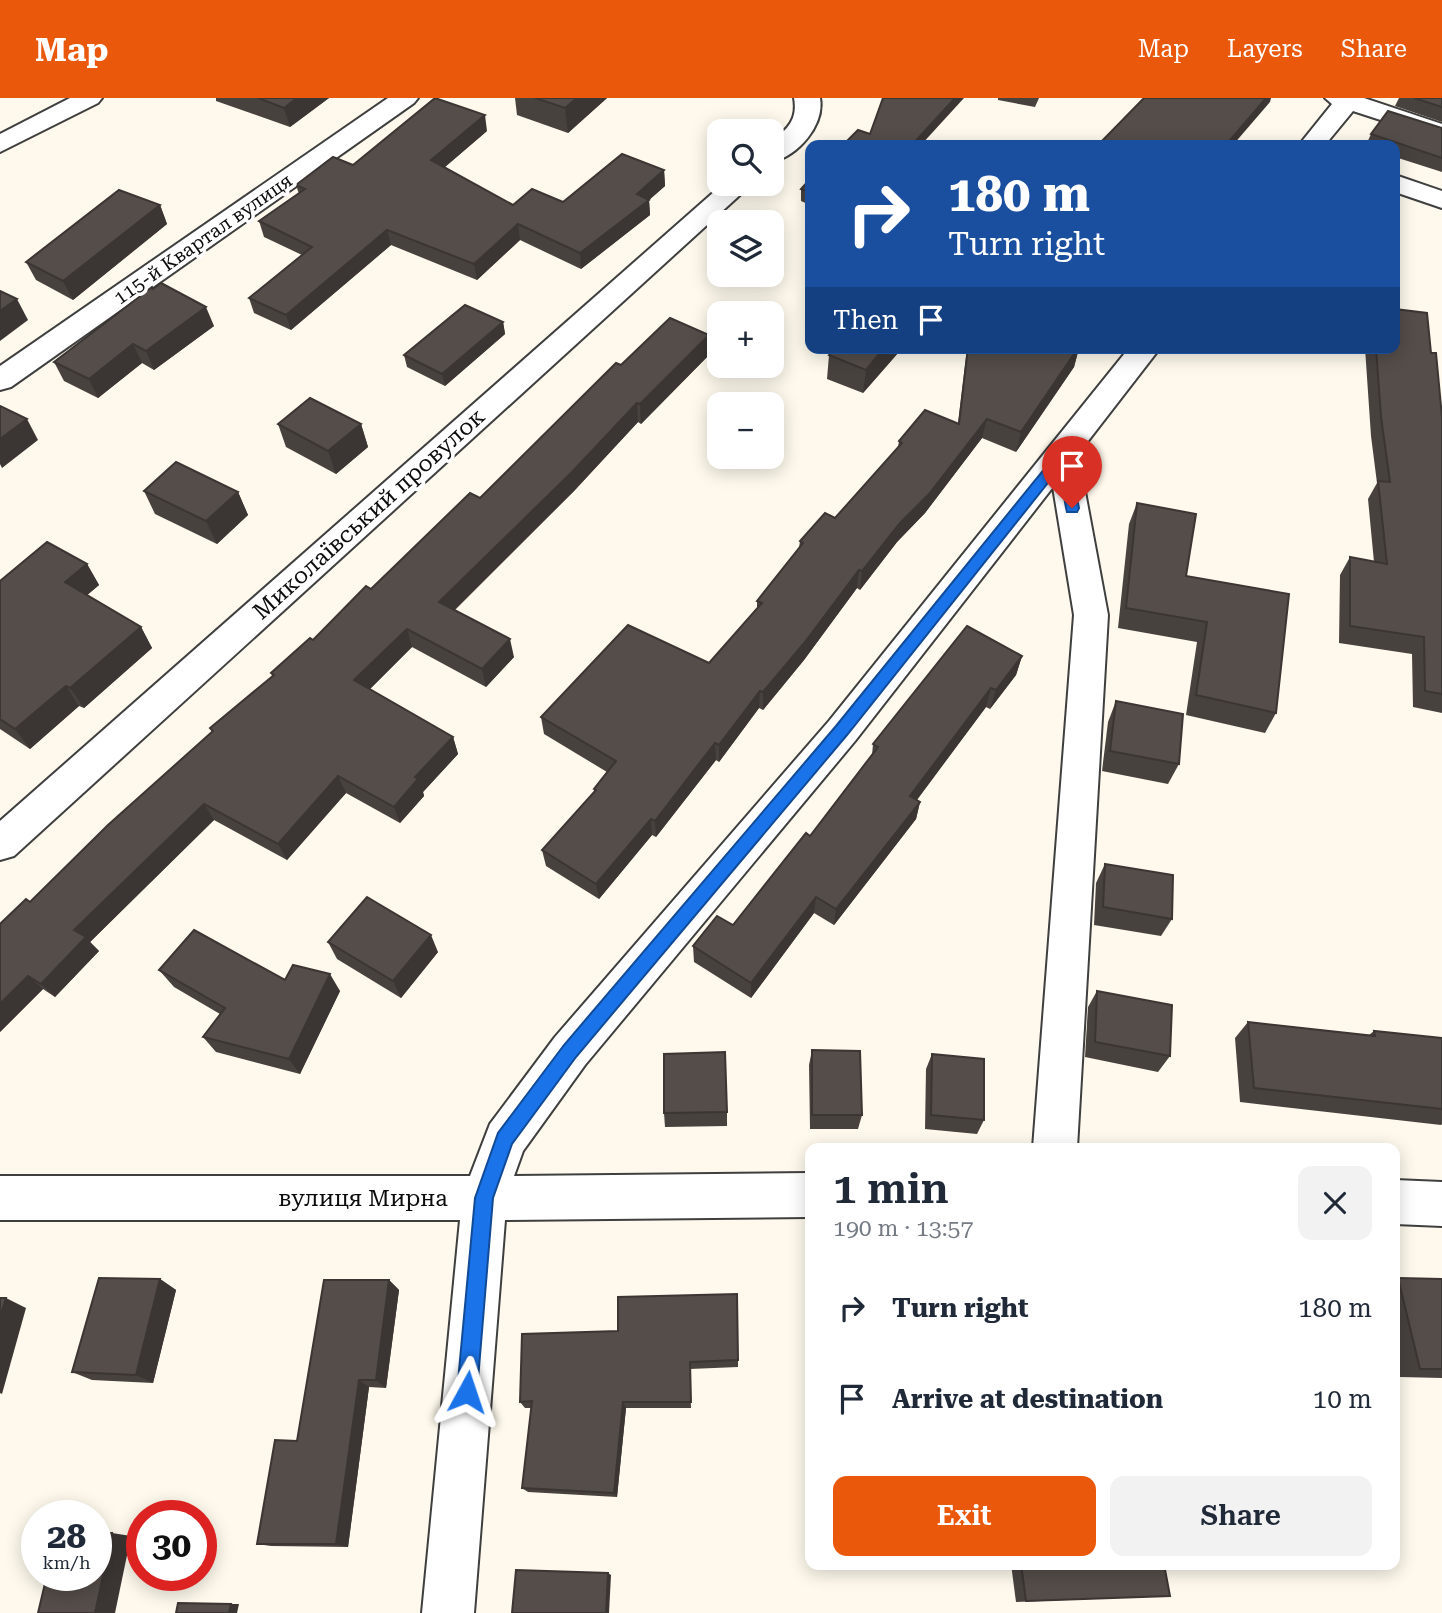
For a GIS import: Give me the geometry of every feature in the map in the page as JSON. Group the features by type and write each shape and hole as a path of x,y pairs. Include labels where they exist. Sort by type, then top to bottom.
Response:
{"street":[{"path":"0,144 89,98"},
{"name":"115-й Квартал вулиця","path":"0,380 405,98"},
{"path":"784,143 807,121 810,110 807,98"},
{"path":"1316,140 1346,99 1442,132"},
{"path":"1400,185 1442,200"},
{"name":"Миколаївський провулок","path":"0,844 726,196"},
{"path":"448,1613 484,1198 505,1139 570,1051 842,731 1140,354"},
{"path":"1055,1143 1091,615 1063,455"},
{"name":"вулиця Мирна","path":"0,1198 805,1195"},
{"path":"1400,1202 1442,1204"}],"building":[{"path":"258,98 297,98 284,108"},
{"path":"435,98 485,115 431,160 513,205 532,189 563,202 622,154 664,170 637,194 649,200 580,253 518,224 474,264 387,230 286,315 249,298 312,247 259,221 305,189 296,185 333,157 353,165"},
{"path":"535,98 577,98 565,108"},
{"path":"883,98 955,98 917,140 848,140 858,130 870,134"},
{"path":"1144,98 1266,98 1230,140 1103,140"},
{"path":"1414,98 1442,98 1442,107"},
{"path":"1388,111 1442,128 1442,158 1400,144 1400,140 1389,140 1371,134"},
{"path":"119,190 160,205 63,281 26,262"},
{"path":"161,283 206,307 146,351 133,344 89,379 54,362 152,287 153,289"},
{"path":"0,291 17,299 0,311"},
{"path":"465,305 503,322 442,374 404,355"},
{"path":"1400,310 1427,313 1431,353 1436,353 1442,417 1442,694 1425,691 1424,637 1350,626 1350,557 1387,564 1378,481 1390,482 1376,354 1400,354"},
{"path":"670,318 707,334 439,602 510,639 482,669 407,629 354,680 453,737 415,777 418,779 394,807 338,776 278,844 204,804 74,930 86,937 41,984 28,976 0,1004 0,924 26,899 30,902 108,825 213,731 210,728 274,675 271,673 310,638 313,640 366,586 371,589 470,493 480,498 616,363 621,365"},
{"path":"830,354 879,354 866,370"},
{"path":"967,354 1074,354 1021,432 987,419 929,494 900,523 862,571 859,570 805,642 763,692 760,691 719,745 715,743 655,821 651,819 596,884 542,850 596,790 594,789 616,761 541,717 628,625 709,663 762,603 757,601 803,543 800,541 825,513 835,518 902,443 899,441 925,410 959,424"},
{"path":"310,398 361,424 328,451 278,424"},
{"path":"0,406 27,419 0,439"},
{"path":"176,462 238,492 206,521 144,491"},
{"path":"1137,503 1196,514 1186,576 1289,594 1276,713 1196,695 1207,622 1126,608"},
{"path":"47,542 87,564 65,582 141,627 70,688 66,686 15,729 0,719 0,581"},
{"path":"967,626 1022,656 996,690 991,688 910,796 920,802 836,909 816,897 751,983 693,946 717,916 733,925 806,833 810,836 878,747 873,744"},
{"path":"1116,701 1183,714 1179,764 1110,751"},
{"path":"1105,864 1173,875 1172,919 1103,907"},
{"path":"367,897 431,935 393,981 328,942"},
{"path":"194,930 285,980 293,965 330,974 289,1059 203,1037 225,1008 159,970"},
{"path":"1097,991 1172,1005 1170,1056 1095,1042"},
{"path":"1248,1022 1375,1036 1374,1031 1442,1038 1442,1109 1254,1088"},
{"path":"812,1050 860,1051 862,1115 812,1115"},
{"path":"725,1052 727,1112 664,1113 664,1054"},
{"path":"932,1054 984,1059 984,1120 931,1115"},
{"path":"99,1278 160,1279 136,1375 72,1372"},
{"path":"1400,1278 1442,1279 1442,1369 1420,1369"},
{"path":"324,1280 389,1280 376,1380 359,1380 336,1544 257,1544 275,1440 297,1441"},
{"path":"737,1294 738,1360 690,1362 691,1402 623,1402 614,1493 522,1488 532,1401 520,1402 522,1334 618,1331 618,1297"},
{"path":"0,1298 6,1298 0,1317"},
{"path":"516,1570 608,1573 606,1613 512,1613"},
{"path":"1022,1570 1165,1570 1170,1596 1026,1601"},
{"path":"43,1591 100,1591 95,1613 38,1613"},
{"path":"178,1603 231,1604 229,1613 176,1613"}],"route":[{"path":"467,1392 484,1198 505,1139 570,1051 842,731 1063,455 1072,508"}]}
